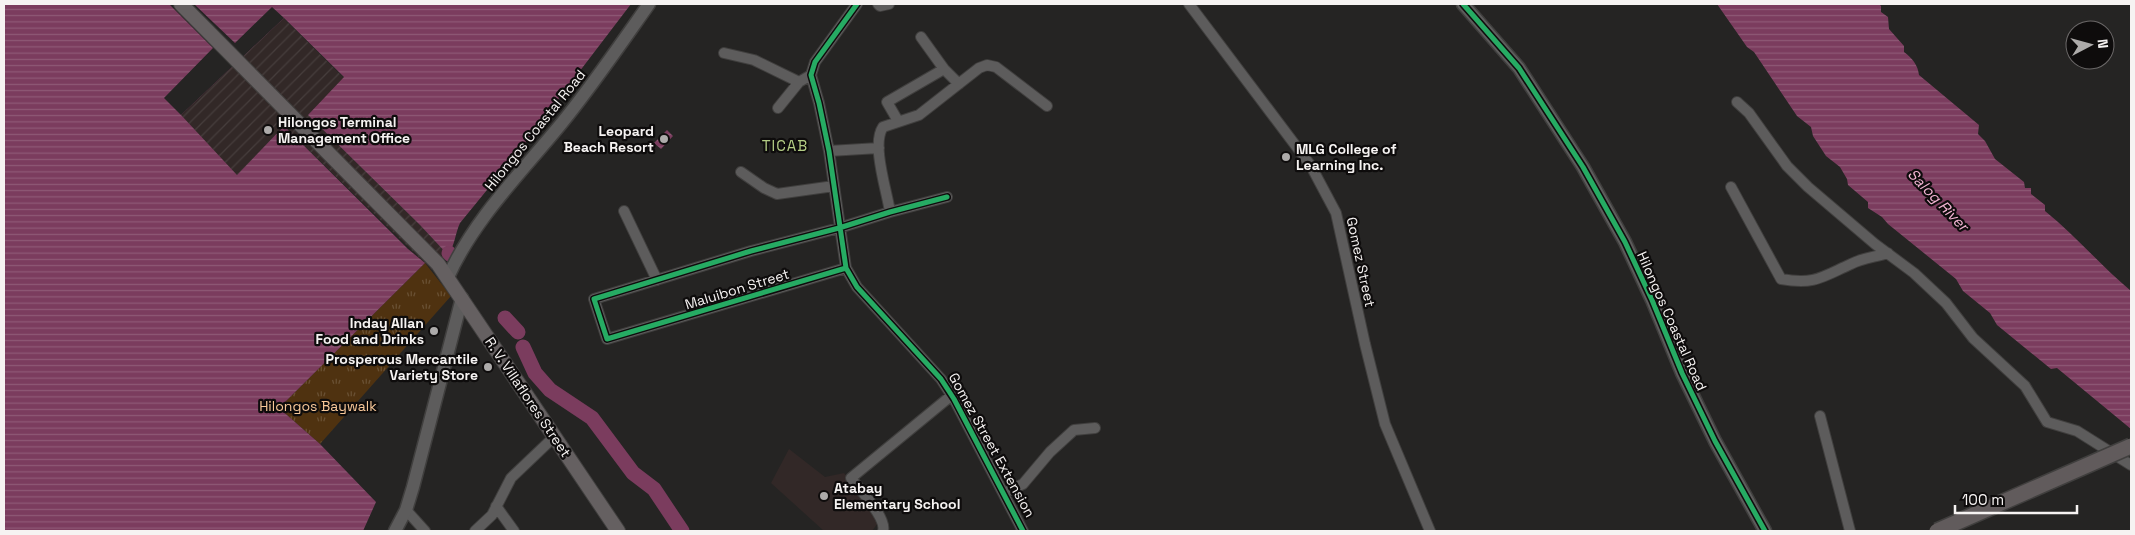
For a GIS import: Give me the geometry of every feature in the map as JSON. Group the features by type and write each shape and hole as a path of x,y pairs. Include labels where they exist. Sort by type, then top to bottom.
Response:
{"main road":[{"name":"R. V. Villaflores Street","path":"181,4 438,264 618,531"},
{"path":"1938,531 2131,446"}],"street":[{"name":"Hilongos Coastal Road","path":"448,277 458,255 472,232 562,124 649,4"},
{"path":"778,108 799,82 811,75 815,62 858,4"},
{"path":"878,4 880,6 889,4"},
{"name":"Gomez Street","path":"1189,4 1311,166 1336,213 1365,344 1386,424 1430,531"},
{"name":"Hilongos Coastal Road","path":"1463,4 1519,68 1583,167 1625,242 1652,300 1682,374 1715,442 1764,531"},
{"path":"921,37 944,69 959,84"},
{"path":"724,53 754,60 799,82"},
{"path":"890,212 879,148 880,131 883,127 919,115 984,66 991,65 1047,106"},
{"path":"898,121 887,102 944,69"},
{"name":"Gomez Street Extension","path":"811,75 820,103 829,151 846,268 857,287 941,379 952,395 1023,531"},
{"path":"1737,102 1748,113 1787,166 1808,187 1888,254 1914,273 1946,303 1973,338 2025,386 2047,422 2077,430 2131,465"},
{"path":"829,151 879,148"},
{"path":"741,172 764,188 777,194 834,186"},
{"path":"1731,187 1781,279 1808,282 1824,278 1852,263 1888,254"},
{"path":"624,212 657,280 751,251 947,197"},
{"name":"Maluibon Street","path":"657,280 594,299 607,340 846,268"},
{"path":"395,531 406,510 419,466 462,298"},
{"path":"883,531 880,517 851,478 952,395"},
{"path":"1820,416 1850,531"},
{"path":"1004,493 1023,484 1050,452 1074,430 1095,428"},
{"path":"474,531 492,514 511,478 554,437"},
{"path":"496,506 514,531"},
{"path":"406,510 425,531"}],"shaded area":[{"path":"272,7 344,78 308,115 448,255 432,270 284,126 237,175 164,98"},
{"name":"Atabay Elementary School","path":"789,449 825,477 844,473 872,510 878,523 872,531 824,531 771,483"}],"green space":[{"name":"Hilongos Baywalk","path":"425,263 451,296 320,444 279,408"}],"water":[{"path":"4,4 631,4 518,152 460,223 448,255 308,115 344,77 284,18 181,115 237,175 284,126 408,249 425,263 279,408 320,444 376,502 363,531 4,531"},
{"name":"Salog River","path":"1717,4 1879,4 1881,6 1881,12 1888,17 1889,29 1904,46 1904,52 1914,62 1919,75 1979,125 1978,134 1985,141 1995,159 2024,182 2025,188 2031,188 2031,194 2045,205 2045,211 2131,291 2131,429 2057,368 2051,369 1997,325 1990,313 1963,291 1956,279 1888,224 1882,217 1868,208 1868,202 1848,185 1847,179 1840,167 1826,156 1813,136 1811,127 1797,116 1754,52 1747,47"},
{"name":"Leopard Beach Resort","path":"667,130 673,136 661,149 654,143"}],"pier":[{"path":"169,4 194,4 235,43 272,7 284,18 181,115 164,98 213,48"}],"waterway":[{"path":"505,318 518,332"},
{"path":"523,347 535,373 550,390 592,418 633,473 654,489 682,531"}],"cycle path":[{"path":"857,4 815,62 811,75 829,151 846,268 857,287 941,379 954,399 1023,531"},
{"path":"1463,4 1519,68 1583,167 1625,242 1652,300 1682,373 1715,441 1765,531"},
{"path":"846,268 607,339 594,299 751,251 947,197"}],"place":[{"name":"Hilongos Terminal Management Office","path":"268,130"},
{"name":"Leopard Beach Resort","path":"664,139"},
{"name":"MLG College of Learning Inc.","path":"1286,157"},
{"name":"Inday Allan Food and Drinks","path":"434,331"},
{"name":"Prosperous Mercantile Variety Store","path":"488,367"},
{"name":"Atabay Elementary School","path":"824,496"}],"district":[{"name":"TICAB","path":"785,146"}]}
